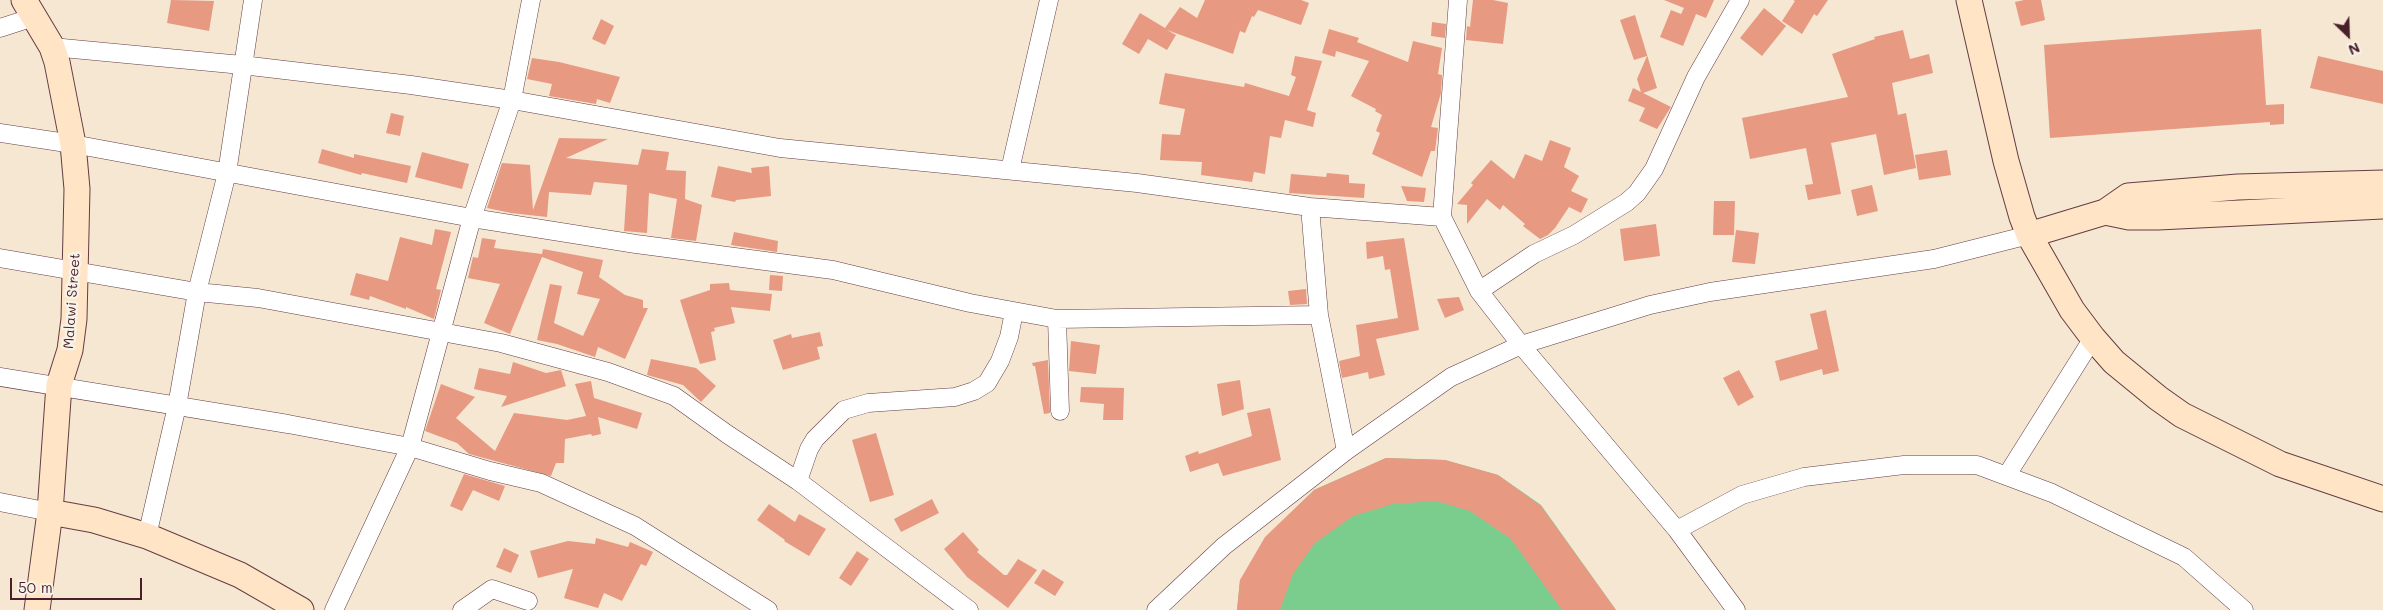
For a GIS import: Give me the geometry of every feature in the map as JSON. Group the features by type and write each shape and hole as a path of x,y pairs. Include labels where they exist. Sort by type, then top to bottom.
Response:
{"main road":[{"path":"1969,0 2014,194 2029,235 2072,310 2093,338 2114,362 2182,415 2280,464 2383,499"},
{"name":"Malawi Street","path":"29,8 52,48 60,74 73,144 77,189 75,272 70,350 59,385 50,512 37,610"},
{"path":"2029,235 2105,212 2128,196 2238,187 2383,183"},
{"path":"2105,212 2129,218 2383,206"},
{"path":"50,512 94,520 147,536 240,575 301,610"}],"street":[{"path":"147,536 177,406 198,292 227,173 253,0"},
{"path":"334,610 410,447 472,218 512,100 532,0"},
{"path":"1010,170 1049,0"},
{"path":"1458,0 1442,217 1479,291 1521,345 1677,530 1736,610"},
{"path":"1479,291 1534,254 1574,235 1637,193 1654,169 1696,77 1740,0"},
{"path":"0,28 29,8"},
{"path":"52,48 242,65 512,100 780,148 1137,183 1310,207 1442,217"},
{"path":"0,133 73,144 472,218 636,244 825,269 1057,320 1319,315"},
{"path":"1310,207 1319,315 1346,451"},
{"path":"1156,610 1224,546 1346,451 1451,378 1521,345 1650,305 1710,292 1837,272 1926,261 2029,235"},
{"path":"0,258 198,292 258,298 440,332 558,357 608,372 674,396 798,481 968,610"},
{"path":"798,481 809,449 815,439 844,410 868,402 955,397 974,392 987,383 1000,361 1009,337 1014,312"},
{"path":"1057,320 1060,411"},
{"path":"2007,475 2093,338"},
{"path":"0,377 59,385 288,424 410,447 490,471 541,483 635,526 768,610"},
{"path":"1677,530 1742,495 1823,474 1937,464 1977,465 2052,493 2184,557 2244,610"},
{"path":"0,502 50,512"},
{"path":"462,610 492,589 528,601"}],"green space":[{"path":"1386,458 1445,460 1498,475 1541,505 1616,610 1237,610 1240,580 1314,490"}],"building":[{"path":"171,0 214,1 209,31 167,23"},
{"path":"1205,0 1301,0 1309,3 1301,25 1258,10 1254,17 1252,16 1245,33 1240,31 1233,54 1167,30 1176,35 1167,50 1148,39 1139,54 1122,44 1140,13 1165,28 1180,7 1197,18"},
{"path":"1473,0 1493,0 1508,3 1503,44 1466,40 1467,26 1470,27"},
{"path":"1664,0 1714,0 1706,18 1696,14 1683,46 1660,37 1671,10 1681,14 1684,8"},
{"path":"1793,0 1828,0 1817,16 1814,14 1802,34 1782,21 1795,1"},
{"path":"2041,0 2045,20 2021,26 2015,2"},
{"path":"1764,8 1786,26 1762,56 1740,38"},
{"path":"1635,15 1657,88 1643,93 1671,107 1657,129 1639,121 1645,108 1628,101 1633,88 1641,92 1637,79 1647,56 1634,60 1620,20"},
{"path":"601,19 614,26 605,45 592,39"},
{"path":"1432,22 1446,24 1445,38 1431,36"},
{"path":"1329,29 1359,38 1357,42 1408,62 1413,41 1442,48 1438,74 1442,75 1441,93 1431,127 1438,128 1435,151 1431,151 1422,177 1372,154 1380,133 1376,131 1382,115 1375,111 1376,109 1351,96 1369,61 1336,51 1335,57 1322,53"},
{"path":"2261,29 2266,105 2284,104 2284,124 2270,125 2270,122 2050,138 2044,45"},
{"path":"1903,30 1910,59 1929,54 1933,73 1892,83 1898,115 1906,113 1916,168 1884,175 1876,134 1831,143 1841,194 1808,200 1805,185 1813,184 1806,148 1750,159 1742,118 1848,97 1832,54 1875,39 1874,37"},
{"path":"1295,56 1322,61 1307,110 1316,113 1313,127 1285,120 1281,138 1270,136 1265,174 1254,172 1252,182 1201,175 1202,162 1160,160 1162,134 1180,135 1185,109 1159,104 1165,73 1244,87 1245,83 1289,96 1296,77 1291,75"},
{"path":"2318,56 2383,71 2383,104 2310,88"},
{"path":"532,58 559,62 620,77 610,103 597,99 596,104 549,96 552,84 527,79"},
{"path":"391,113 404,116 400,136 386,133"},
{"path":"559,138 608,139 566,158 638,165 642,149 669,152 666,170 686,171 685,199 702,205 696,241 671,238 677,199 649,193 647,233 624,231 627,185 594,182 591,195 549,192 547,217 487,208 502,163 530,165 533,210"},
{"path":"1550,140 1571,148 1564,167 1579,176 1571,191 1588,199 1581,213 1569,207 1555,228 1548,235 1540,239 1523,226 1525,224 1503,205 1500,210 1487,199 1467,224 1467,205 1457,204 1473,185 1471,183 1491,160 1514,179 1525,154 1542,161"},
{"path":"322,149 354,158 354,154 411,166 407,183 362,173 361,175 318,163"},
{"path":"1947,150 1951,175 1919,180 1915,155"},
{"path":"422,152 469,164 462,189 415,177"},
{"path":"718,166 752,173 751,168 769,166 771,196 736,200 735,202 711,197"},
{"path":"1327,173 1349,175 1349,183 1365,184 1364,198 1289,193 1291,174 1326,177"},
{"path":"1872,185 1878,211 1857,216 1851,190"},
{"path":"1401,186 1426,188 1424,202 1407,201"},
{"path":"1714,201 1735,201 1734,235 1713,235"},
{"path":"1656,224 1660,256 1624,261 1620,229"},
{"path":"435,229 451,232 436,289 441,290 434,319 406,307 406,309 370,296 369,300 350,295 356,273 388,281 400,237 432,245"},
{"path":"1736,230 1759,233 1755,264 1732,262"},
{"path":"734,232 778,241 777,252 731,245"},
{"path":"482,238 496,240 494,248 542,254 543,249 603,260 599,277 625,295 643,300 643,308 648,308 625,359 598,347 595,357 557,344 537,340 550,284 562,286 554,323 583,336 600,299 577,294 583,272 542,257 510,334 484,323 500,284 468,278 473,257 478,258"},
{"path":"1404,238 1419,330 1376,339 1385,375 1369,379 1368,372 1342,378 1339,361 1360,356 1356,325 1398,318 1390,269 1385,270 1383,256 1367,259 1366,242"},
{"path":"770,275 783,276 782,291 769,290"},
{"path":"729,283 730,290 772,294 770,311 731,307 735,323 714,328 715,331 711,332 716,360 700,364 680,300 710,290 710,284"},
{"path":"1306,289 1307,304 1290,305 1288,291"},
{"path":"1459,297 1464,310 1445,318 1437,299"},
{"path":"1826,310 1839,371 1823,375 1822,369 1780,381 1775,361 1818,349 1810,314"},
{"path":"820,332 823,346 817,347 820,359 783,370 773,340 791,334 792,338"},
{"path":"1071,341 1100,345 1096,374 1069,371"},
{"path":"651,359 696,368 716,386 701,402 683,385 647,375"},
{"path":"1048,360 1050,413 1044,414 1035,366 1032,363"},
{"path":"513,362 546,373 561,370 566,386 501,407 507,396 474,389 479,368 510,374"},
{"path":"1739,370 1754,397 1738,406 1723,378"},
{"path":"1240,380 1244,409 1222,416 1217,384"},
{"path":"591,381 594,398 642,413 637,429 598,417 601,434 565,439 564,463 556,463 551,476 469,454 457,443 425,431 441,384 475,397 456,418 495,451 514,413 567,420 586,416 575,384"},
{"path":"1081,387 1124,388 1123,420 1103,420 1104,404 1080,402"},
{"path":"1270,408 1281,460 1223,476 1218,463 1190,472 1185,456 1198,451 1199,454 1252,436 1247,413"},
{"path":"876,433 894,495 870,502 852,440"},
{"path":"1386,458 1445,460 1498,475 1541,506 1616,610 1562,610 1511,539 1470,511 1436,501 1393,504 1353,516 1315,543 1293,574 1280,610 1237,610 1240,580 1265,537 1314,490"},
{"path":"464,474 505,486 499,501 473,490 462,511 450,506"},
{"path":"932,499 939,513 901,532 894,519"},
{"path":"769,504 795,522 799,514 826,529 809,556 784,541 757,520"},
{"path":"963,532 979,550 977,552 1004,575 1007,575 1018,559 1037,570 1008,608 967,577 944,549"},
{"path":"596,538 628,547 630,542 653,552 646,566 641,564 622,601 604,593 598,608 564,598 573,569 538,578 530,551 568,541 595,544"},
{"path":"504,548 519,555 511,573 496,567"},
{"path":"857,551 869,559 851,586 839,578"},
{"path":"1043,569 1064,582 1055,596 1034,583"}]}
